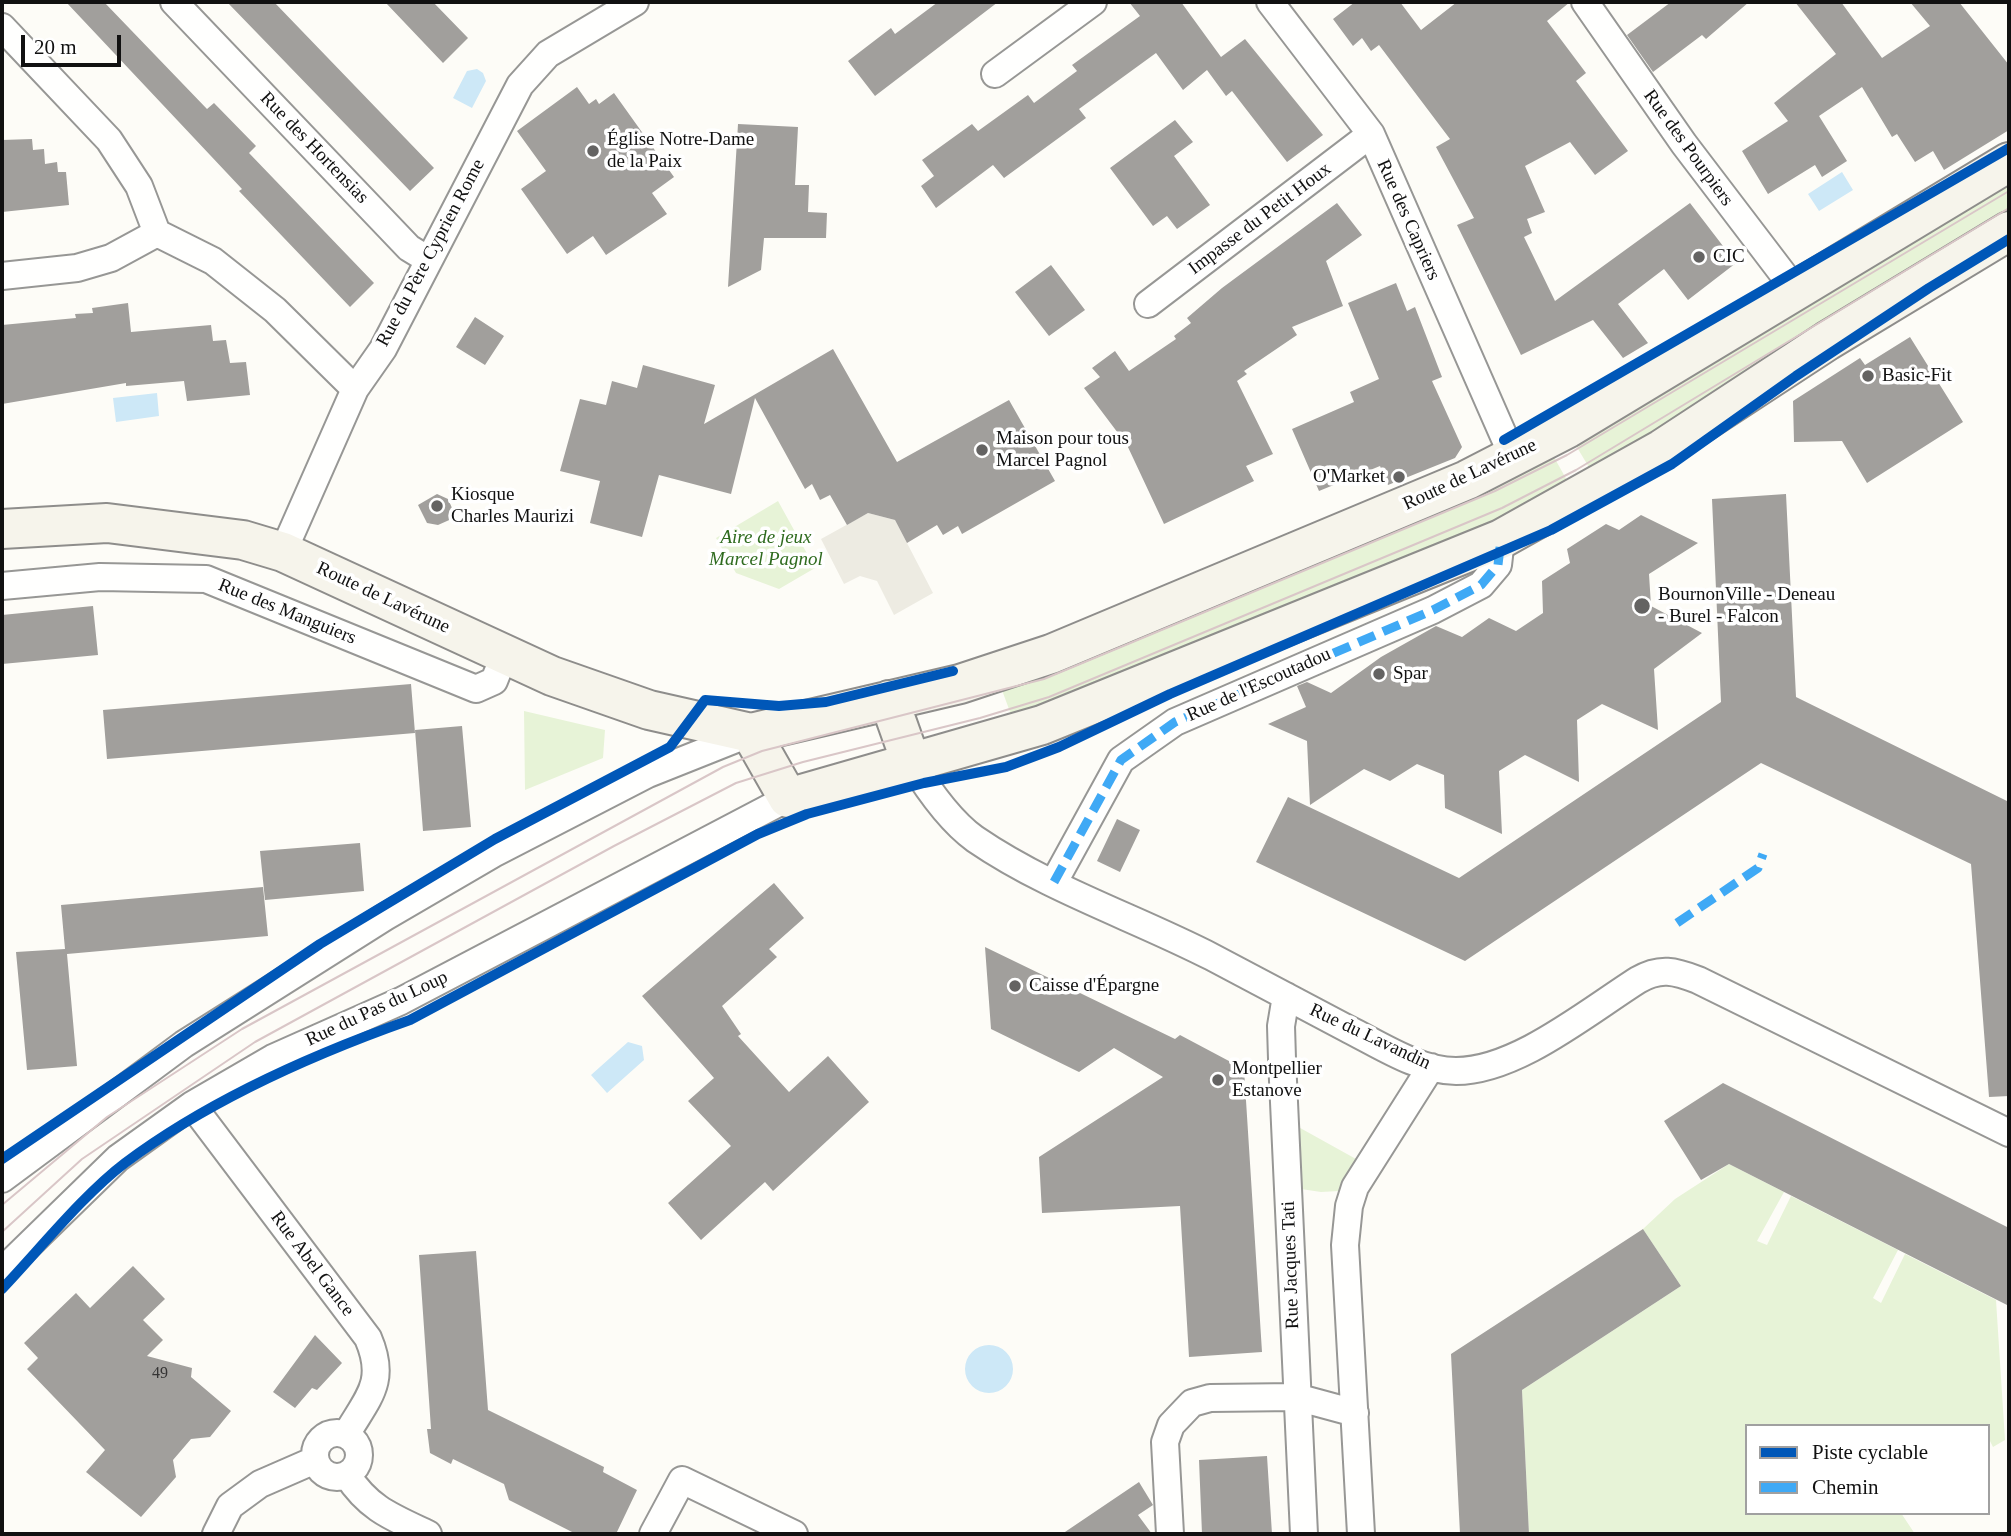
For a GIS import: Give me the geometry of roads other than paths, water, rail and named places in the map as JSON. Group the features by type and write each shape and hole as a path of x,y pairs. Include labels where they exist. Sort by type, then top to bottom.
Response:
{"street":[{"name":"Rue des Hortensias","path":"174,2 409,248 428,259"},
{"name":"Rue du Père Cyprien Rome","path":"284,552 355,389 383,349 520,85 548,54 635,2"},
{"path":"995,74 1093,2"},
{"name":"Rue des Capriers","path":"1270,2 1371,134 1513,457"},
{"name":"Rue des Pourpiers","path":"1585,2 1684,144 1796,290"},
{"path":"2,27 110,140 139,186 157,233 213,261 275,310 355,389"},
{"name":"Impasse du Petit Houx","path":"1149,304 1371,134"},
{"name":"Route de Lavérune","path":"2,529 107,523 243,540 284,552 499,669 649,710 751,733 960,684 1051,654 1467,480 1568,428 2009,162"},
{"path":"2,1180 184,1044 385,917 494,855 638,780 751,733 788,798 1042,725 1501,539 1662,449 1815,348 2009,231"},
{"path":"2,276 77,268 111,258 157,233"},
{"name":"Rue de l'Escoutadou","path":"1054,882 1121,760 1175,722 1433,610 1481,585 1498,565 1501,539"},
{"name":"Rue des Manguiers","path":"2,586 100,577 206,579 461,685 477,689 499,669"},
{"path":"889,700 911,762"},
{"name":"Rue du Lavandin","path":"911,762 924,783 973,837 1054,882 1394,1052 1431,1067 1452,1072 1481,1070 1514,1059 1647,975 1668,971 1698,980 2009,1133"},
{"name":"Rue du Pas du Loup","path":"2,1271 118,1158 192,1105 273,1058 401,1002 788,798"},
{"name":"Rue Jacques Tati","path":"1286,996 1281,1026 1282,1059 1304,1534"},
{"path":"1361,1534 1346,1245 1349,1206 1369,1162 1431,1067"},
{"name":"Rue Abel Gance","path":"192,1105 368,1338 377,1360 375,1385 346,1435"},
{"path":"1170,1534 1165,1442 1171,1424 1192,1403 1210,1398 1296,1397 1355,1413"},
{"path":"327,1435 346,1435 359,1449 359,1459 347,1475 328,1475 315,1460 315,1450 327,1435"},
{"path":"216,1534 230,1506 260,1484 315,1460"},
{"path":"347,1475 359,1494 377,1510 428,1534"},
{"path":"653,1534 682,1480 794,1534"}],"water":[{"path":"477,69 483,73 486,81 472,108 453,98 467,71"},
{"path":"1842,172 1853,190 1819,211 1808,194"},
{"path":"157,393 159,416 116,422 113,398"},
{"path":"628,1042 642,1046 644,1060 607,1093 591,1075"},
{"path":"989,1345 1006,1352 1013,1369 1006,1386 989,1393 972,1386 965,1369 972,1352"}],"tram line":[{"path":"2,1205 107,1117 242,1029 723,767 762,751 1044,679 1495,491 1567,455 2009,191"},
{"path":"2,1232 82,1159 255,1042 614,846 736,783 803,762 980,718 1049,697 1502,508 1576,470 2009,208"}],"place":[{"name":"Église Notre-Dame de la Paix","path":"593,151"},
{"name":"CIC","path":"1699,257"},
{"name":"Basic-Fit","path":"1868,376"},
{"name":"Maison pour tous Marcel Pagnol","path":"982,450"},
{"name":"O'Market","path":"1399,477"},
{"name":"Kiosque Charles Maurizi","path":"437,506"},
{"name":"BournonVille - Deneau - Burel - Falcon","path":"1642,606"},
{"name":"Spar","path":"1379,674"},
{"name":"Caisse d'Épargne","path":"1015,986"},
{"name":"Montpellier Estanove","path":"1218,1080"}],"park label":[{"name":"Aire de jeux Marcel Pagnol","path":"766,549"}]}
